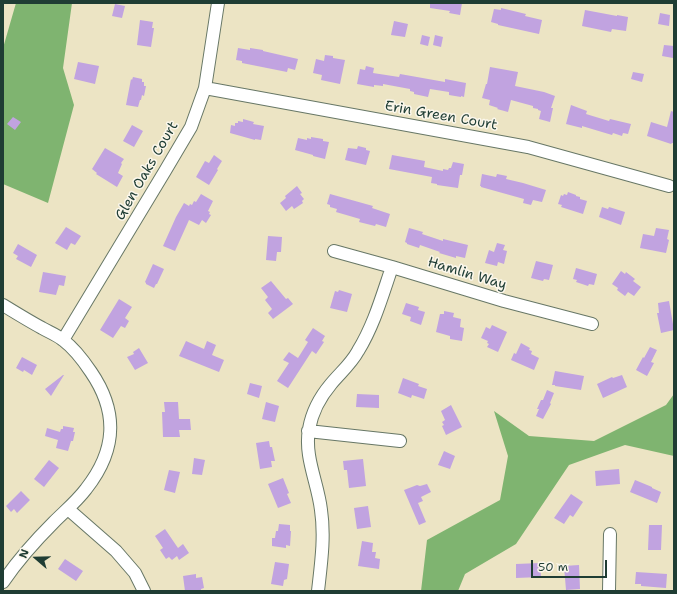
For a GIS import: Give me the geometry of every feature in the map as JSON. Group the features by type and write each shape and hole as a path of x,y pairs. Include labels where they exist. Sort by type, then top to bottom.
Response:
{"street":[{"name":"Glen Oaks Court","path":"63,340 191,127 204,88 218,3"},
{"name":"Erin Green Court","path":"204,88 528,147 669,186"},
{"name":"Hamlin Way","path":"334,251 504,301 592,324"},
{"path":"318,591 323,526 317,486 310,462 308,431 317,403 358,352 369,332 392,267"},
{"path":"3,305 63,340 75,350 85,362 97,381 104,395 111,422 111,436 108,448 104,461 97,473 86,489 27,551 3,582"},
{"path":"308,431 400,441"},
{"path":"68,509 116,552 135,573 144,591"},
{"path":"609,591 610,534"}],"green space":[{"path":"16,3 72,3 63,68 74,105 48,203 3,184 3,48"},
{"path":"674,394 674,456 625,445 569,465 516,544 465,574 458,591 421,591 427,540 500,500 508,456 494,411 529,436 594,441 666,405"}],"building":[{"path":"430,3 462,3 460,15 449,13 450,11 430,8"},
{"path":"115,4 125,6 122,18 112,16"},
{"path":"501,8 526,14 525,16 542,20 539,34 498,25 491,22 494,9 501,10"},
{"path":"585,10 628,17 626,31 612,29 611,32 582,26"},
{"path":"660,13 670,15 669,26 658,24"},
{"path":"140,20 153,22 152,28 154,28 151,47 137,45"},
{"path":"394,21 408,24 405,37 391,35"},
{"path":"422,35 430,37 428,46 420,44"},
{"path":"435,35 443,37 441,47 433,45"},
{"path":"664,45 674,46 673,58 662,56"},
{"path":"238,48 263,50 298,59 295,70 288,68 287,72 242,63 242,61 236,60"},
{"path":"325,55 345,60 340,84 321,80 322,75 313,73 316,59 324,61"},
{"path":"78,62 99,66 95,84 74,79"},
{"path":"366,66 374,68 373,73 399,77 400,74 445,82 445,79 466,83 464,97 449,95 449,92 430,89 428,97 414,94 414,92 410,91 410,89 383,84 383,86 374,85 374,87 357,84 360,69 365,70"},
{"path":"490,67 518,72 515,86 544,92 555,96 551,108 553,108 550,122 539,119 541,111 533,108 533,106 511,100 508,112 489,105 490,100 482,98 487,84"},
{"path":"633,72 644,74 642,82 631,79"},
{"path":"133,77 142,79 144,86 146,86 144,96 142,95 138,107 126,105 131,79 132,80"},
{"path":"571,105 587,111 586,114 609,121 610,119 631,124 628,134 623,133 622,136 613,133 612,135 582,126 582,128 566,124"},
{"path":"671,111 674,112 674,143 671,144 647,136 651,122 667,127"},
{"path":"13,117 21,122 15,130 7,124"},
{"path":"243,119 254,122 253,124 264,126 261,140 255,140 230,133 231,125 235,126 235,123 238,123 238,121 243,122"},
{"path":"132,125 143,131 134,147 123,141"},
{"path":"311,137 323,139 323,141 329,142 325,159 295,150 298,138 307,140 307,138 311,139"},
{"path":"358,146 366,148 366,150 370,151 366,165 345,160 348,148 357,149"},
{"path":"105,148 124,159 118,173 123,176 117,187 96,174 97,173 92,169"},
{"path":"214,155 222,161 209,185 196,177 205,161 209,163"},
{"path":"392,155 425,161 424,167 443,171 443,169 448,170 451,168 453,162 464,164 462,175 460,175 458,188 431,183 432,177 389,169"},
{"path":"482,174 496,177 497,174 507,176 506,179 546,190 542,202 533,200 531,205 523,203 524,199 481,187"},
{"path":"297,186 302,193 300,194 304,199 302,201 303,203 294,209 292,206 286,211 280,203 286,198 285,196"},
{"path":"568,192 587,201 583,214 561,207 562,205 558,204 561,195 567,195"},
{"path":"201,194 213,201 208,211 211,215 206,223 202,220 199,225 189,220 175,251 163,246 184,203 189,206 190,204 192,205"},
{"path":"330,194 373,206 372,208 390,214 386,227 359,222 360,219 336,212 337,209 330,207 330,205 327,204"},
{"path":"602,207 608,209 609,207 625,212 621,225 599,217"},
{"path":"66,227 81,236 75,245 71,243 67,250 55,243"},
{"path":"409,228 423,232 422,234 443,241 443,239 468,245 465,258 456,256 456,258 420,245 419,248 407,244 405,242"},
{"path":"656,228 669,230 667,239 669,240 666,253 640,248 643,234 654,236"},
{"path":"268,236 282,237 281,252 277,252 276,261 266,260"},
{"path":"497,243 505,245 503,250 507,251 504,264 498,262 497,266 485,263 489,250 494,252"},
{"path":"18,244 37,255 31,267 16,259 18,256 13,253"},
{"path":"536,261 553,265 549,280 544,279 543,281 531,278"},
{"path":"153,264 164,269 154,288 145,282"},
{"path":"576,268 597,274 594,285 589,284 588,286 576,282 577,280 573,279"},
{"path":"621,271 625,274 626,272 635,279 633,281 641,287 634,296 628,292 625,296 612,284"},
{"path":"43,272 66,276 64,286 59,285 56,295 39,292"},
{"path":"271,281 286,299 288,298 293,304 273,319 268,313 272,309 265,300 268,297 261,288"},
{"path":"339,290 352,294 347,312 330,308 335,291 338,292"},
{"path":"119,299 132,307 125,318 129,321 125,328 121,326 113,338 100,330"},
{"path":"669,301 674,330 661,333 657,313 659,313 658,303"},
{"path":"406,303 419,307 418,310 425,312 421,325 410,321 411,317 402,314"},
{"path":"444,311 454,313 453,317 461,319 460,327 464,328 462,341 450,339 450,336 436,332 440,314 444,314"},
{"path":"492,325 507,332 498,352 487,347 489,344 487,343 488,341 481,338 486,327 490,329"},
{"path":"313,328 325,336 322,341 324,342 316,354 312,351 288,388 277,381 289,363 283,360 289,352 298,358 308,342 305,340"},
{"path":"186,341 204,349 207,341 216,345 212,355 224,360 219,372 179,356"},
{"path":"521,343 530,348 529,350 532,351 531,354 539,358 534,370 511,360 514,353 516,354"},
{"path":"650,347 657,350 651,362 654,363 647,376 636,370"},
{"path":"139,348 148,363 135,370 127,357 134,354 133,352"},
{"path":"22,357 37,365 32,375 24,370 23,372 16,368"},
{"path":"555,371 584,376 581,390 552,385"},
{"path":"64,375 51,396 45,389"},
{"path":"622,375 627,387 603,398 597,384 612,377"},
{"path":"403,378 419,384 418,386 427,389 424,399 412,395 411,398 398,393"},
{"path":"250,383 262,386 259,398 247,394"},
{"path":"547,390 554,393 550,403 551,404 543,419 536,416 539,409 537,409"},
{"path":"357,394 379,395 379,408 356,407"},
{"path":"164,402 178,402 179,419 190,419 191,430 179,430 180,437 163,437 162,412 165,412"},
{"path":"266,402 279,406 275,422 262,419"},
{"path":"451,405 462,427 446,435 442,426 444,425 442,422 445,420 441,411"},
{"path":"63,426 74,428 73,432 75,432 73,441 71,441 68,451 56,448 58,440 45,436 47,428 60,432 61,429 63,429"},
{"path":"269,441 275,461 271,461 272,467 260,469 256,443"},
{"path":"444,451 455,456 450,469 438,465"},
{"path":"194,458 205,460 202,475 192,474"},
{"path":"363,459 366,486 349,488 347,470 344,470 343,461"},
{"path":"49,460 59,468 44,487 34,479"},
{"path":"619,469 620,484 596,486 595,471"},
{"path":"169,470 180,472 175,493 164,490"},
{"path":"283,478 291,503 278,508 268,484"},
{"path":"635,480 661,492 657,503 630,492"},
{"path":"427,484 431,492 421,497 423,501 418,503 426,522 419,525 404,490 417,485 420,486"},
{"path":"21,491 30,500 17,513 14,509 11,512 6,506"},
{"path":"571,494 583,502 573,517 570,515 564,524 554,518"},
{"path":"368,506 371,527 357,529 354,508"},
{"path":"279,524 290,525 290,546 286,545 286,548 272,546 272,538 275,538"},
{"path":"649,525 662,525 661,550 648,550"},
{"path":"165,529 178,548 183,544 189,553 179,560 177,556 172,560 169,557 166,559 160,550 163,548 155,536"},
{"path":"362,541 373,543 372,552 376,552 375,558 380,559 379,569 358,566"},
{"path":"65,559 83,571 76,581 58,569"},
{"path":"275,562 289,564 287,579 284,580 283,586 271,584"},
{"path":"540,563 541,577 516,578 516,564"},
{"path":"579,565 580,589 566,590 564,566"},
{"path":"636,572 667,574 666,588 641,586 641,584 635,584"},
{"path":"196,574 196,578 202,577 204,588 201,589 201,591 185,591 183,576"}]}
